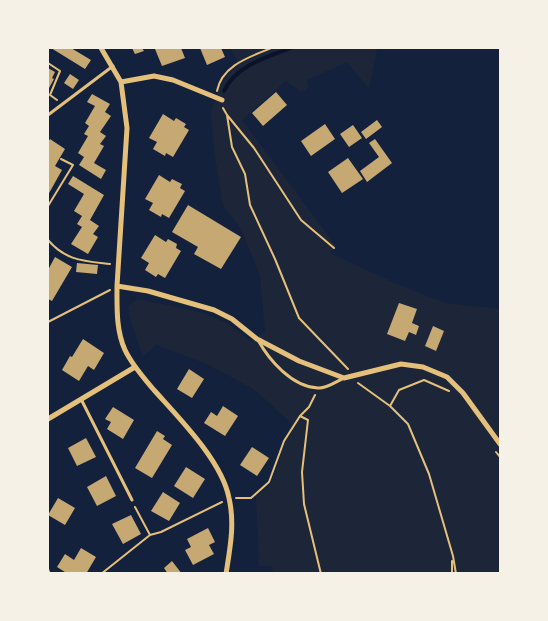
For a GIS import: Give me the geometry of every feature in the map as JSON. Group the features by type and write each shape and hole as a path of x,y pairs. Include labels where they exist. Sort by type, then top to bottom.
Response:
{"street":[{"path":"101,48 121,82 127,128 117,286 117,312 120,332 125,349 135,367 190,430 216,467 230,498 232,536 226,574"},
{"path":"121,82 154,76 173,80 219,99"},
{"path":"117,286 148,291 214,310 232,320 257,339 299,361 344,378 401,364 423,366 447,377 463,393 500,444"},
{"path":"48,419 135,367"}],"lane":[{"path":"48,115 113,66"},
{"path":"257,339 264,351 288,377 319,389 344,378"},
{"path":"81,399 132,500"}],"path":[{"path":"219,99 219,81 227,72 238,63 271,48"},
{"path":"48,63 60,72 50,95 63,103"},
{"path":"334,248 301,220 254,148 227,115 232,147 245,174 250,205 299,318 354,375 357,382 390,406 408,424 429,474 453,556 454,574"},
{"path":"48,206 72,165 61,159"},
{"path":"48,240 56,250 76,260 118,265"},
{"path":"48,322 117,286"},
{"path":"390,406 399,390 424,380 450,392"},
{"path":"100,574 150,535 161,532 230,498 251,498 268,482 284,440 300,416 309,407 312,398 319,389"},
{"path":"300,416 308,420 302,472 304,504 321,574"},
{"path":"496,451 500,458"},
{"path":"132,500 150,535"},
{"path":"48,569 50,574"}],"shaded area":[{"path":"230,48 379,48 377,49 369,89 347,62 307,80 308,88 302,92 286,81 242,120 336,246 330,253 397,284 445,303 500,309 500,573 274,574 271,566 259,566 256,497 271,483 291,423 255,390 207,364 156,345 143,357 131,322 128,306 138,299 200,312 227,323 252,342 265,331 260,275 241,229 223,205 214,151 211,111 222,82 238,63"}],"building":[{"path":"51,48 71,48 91,60 85,69"},
{"path":"132,48 142,48 144,51 135,54"},
{"path":"181,48 185,58 162,66 155,49"},
{"path":"200,48 221,48 225,57 207,65"},
{"path":"48,68 55,72 52,78 54,79 48,90"},
{"path":"70,74 79,80 73,89 64,83"},
{"path":"276,92 287,105 263,126 252,113"},
{"path":"92,94 110,104 105,112 111,116 100,132 106,136 100,144 104,146 94,163 106,170 101,179 79,165 84,157 78,153 88,136 84,134 89,126 85,123 95,106 87,102"},
{"path":"163,114 174,121 176,118 186,124 184,127 189,130 173,157 166,153 165,156 153,149 157,142 149,138"},
{"path":"377,120 382,127 366,139 361,132"},
{"path":"325,124 335,139 311,156 301,141"},
{"path":"353,125 362,138 349,147 340,134"},
{"path":"50,139 65,149 55,166 62,170 48,195 48,142"},
{"path":"375,139 392,163 367,182 360,171 379,157 369,143"},
{"path":"348,158 363,179 342,193 328,172"},
{"path":"159,175 170,182 172,179 182,184 180,188 185,191 169,218 162,214 161,217 149,210 153,203 145,199"},
{"path":"73,176 104,195 90,220 99,226 93,234 98,237 88,254 71,244 82,227 77,224 82,216 74,211 84,194 68,184"},
{"path":"188,205 241,237 221,269 194,254 198,247 172,232"},
{"path":"155,235 166,242 168,239 177,244 176,248 181,251 165,278 158,274 156,277 145,270 149,263 141,258"},
{"path":"55,257 72,267 52,301 48,299 48,270"},
{"path":"77,263 98,265 97,274 76,272"},
{"path":"399,303 417,309 412,323 419,326 416,335 409,332 405,341 387,334"},
{"path":"433,326 444,331 436,351 425,346"},
{"path":"83,339 104,353 94,370 88,366 79,381 62,370"},
{"path":"189,369 204,379 192,398 177,389"},
{"path":"223,406 238,416 225,436 204,423 211,412 217,416"},
{"path":"113,407 134,420 123,439 107,429 111,422 105,419"},
{"path":"157,431 165,436 163,439 172,445 152,478 135,468"},
{"path":"86,438 96,457 77,466 68,448"},
{"path":"252,447 269,458 257,476 240,465"},
{"path":"186,467 205,479 193,498 174,486"},
{"path":"106,476 116,496 97,506 87,487"},
{"path":"163,492 180,503 169,521 151,511"},
{"path":"58,498 75,508 65,525 48,515"},
{"path":"131,515 141,534 123,544 112,524"},
{"path":"208,528 215,542 209,545 214,554 193,565 185,550 191,547 187,539"},
{"path":"81,548 96,557 86,574 68,574 57,567 65,554 74,560"},
{"path":"172,561 182,574 168,574 164,568"}],"waterway":[{"path":"224,91 229,82 244,69 262,59 291,48"}]}
